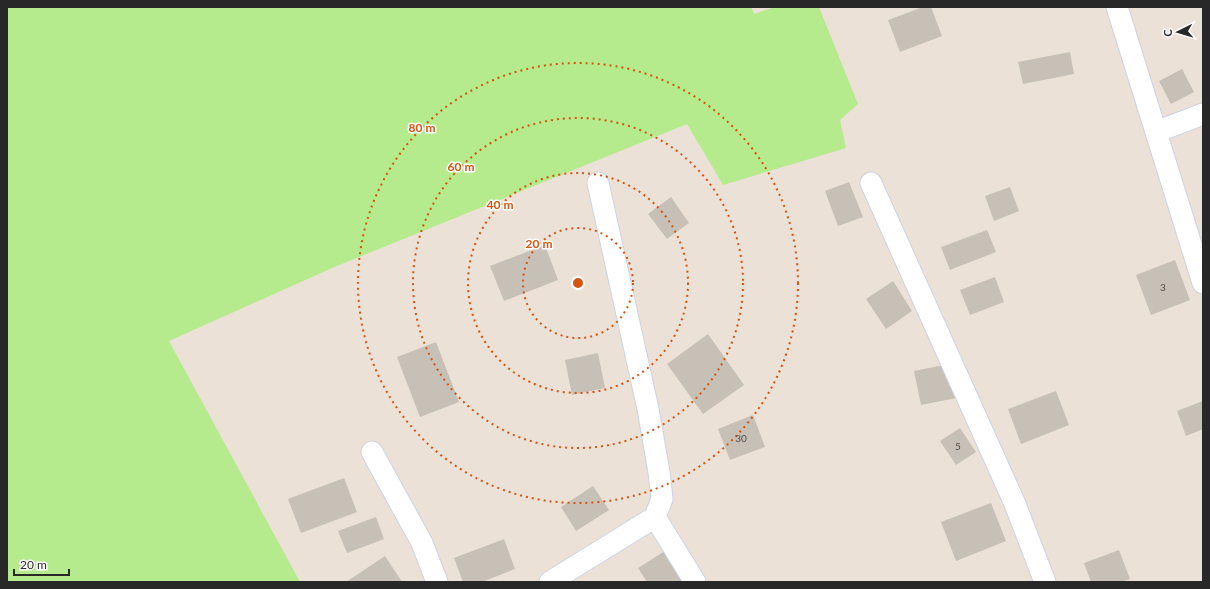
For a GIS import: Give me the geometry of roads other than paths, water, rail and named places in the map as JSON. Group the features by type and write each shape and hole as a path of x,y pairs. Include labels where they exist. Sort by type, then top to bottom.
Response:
{"street":[{"path":"1117,7 1203,283"},
{"path":"1156,132 1203,114"},
{"path":"550,582 655,517 662,499 658,465 648,409 598,183"},
{"path":"871,183 1015,504 1045,582"},
{"path":"372,452 422,543 437,582"},
{"path":"655,517 695,582"}]}
